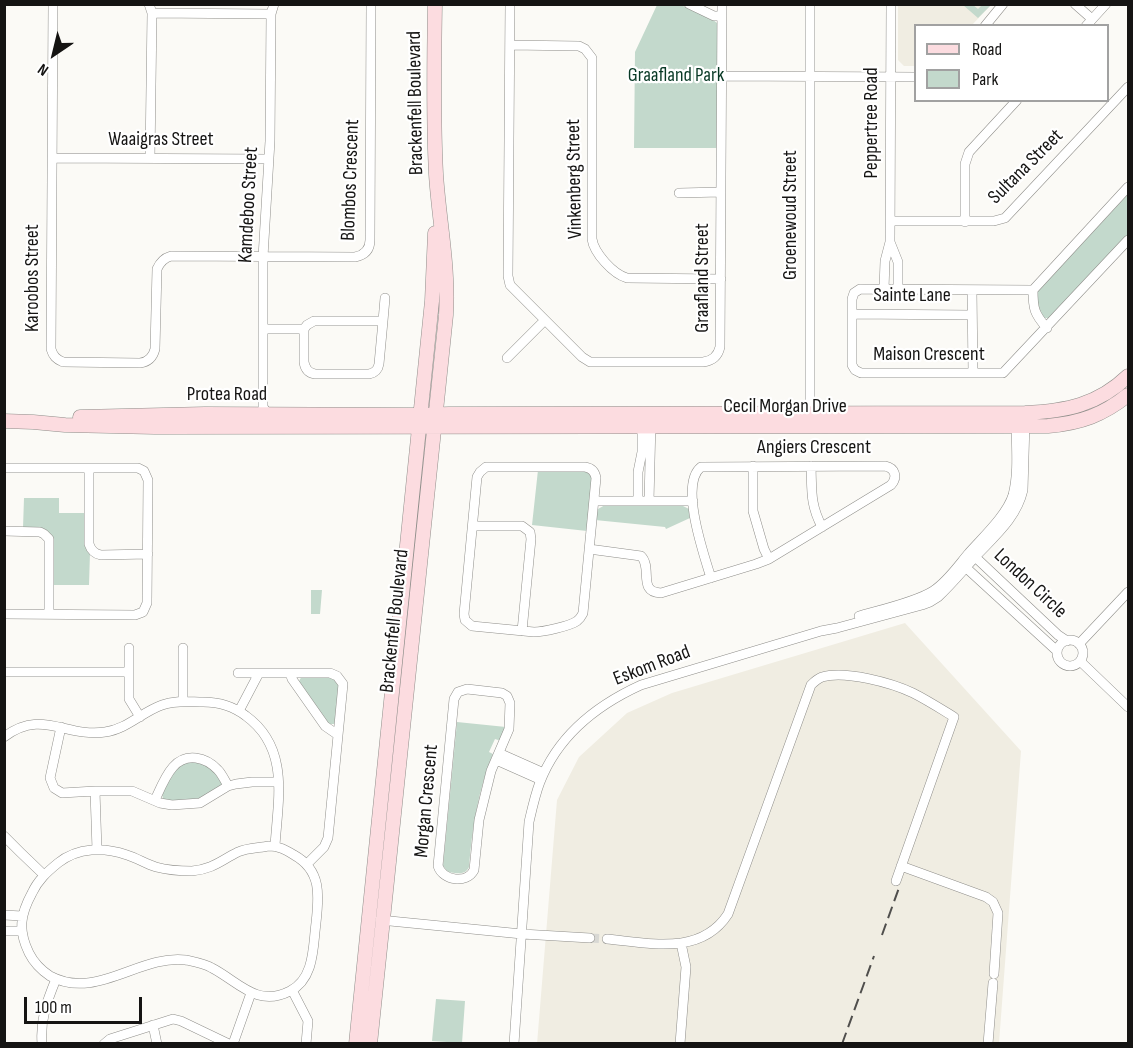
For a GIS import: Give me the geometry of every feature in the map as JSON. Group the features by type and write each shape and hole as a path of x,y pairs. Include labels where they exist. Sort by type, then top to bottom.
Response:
{"street":[{"name":"Karoobos Street","path":"53,4 52,355 68,362 145,362 151,358 155,349 157,269 160,262 171,256 263,257"},
{"name":"Blombos Crescent","path":"263,257 356,257 369,248 371,4"},
{"name":"Brackenfell Boulevard","path":"370,1044 447,299 434,133 435,4"},
{"name":"Graafland Street","path":"510,4 508,276 513,288 582,357 590,362 707,362 717,355 720,347 722,4"},
{"path":"689,4 714,16 722,16"},
{"name":"Groenewoud Street","path":"810,4 810,420"},
{"name":"Peppertree Road","path":"890,242 891,4"},
{"path":"987,24 1003,4"},
{"path":"1076,4 1089,22 1106,4"},
{"path":"150,158 151,9 272,9"},
{"name":"Kamdeboo Street","path":"263,418 263,257 269,159 272,9"},
{"name":"Vinkenberg Street","path":"510,45 579,46 592,58 592,239 598,255 617,273 627,278 721,279"},
{"path":"722,76 914,77"},
{"name":"Sultana Street","path":"890,221 998,221 1009,215 1128,87"},
{"path":"965,222 966,158 1015,102"},
{"name":"Waaigras Street","path":"52,158 269,159"},
{"path":"1047,328 1035,314 1033,290 1128,187"},
{"path":"679,193 721,192"},
{"name":"Brackenfell Boulevard","path":"356,1044 432,301 438,201"},
{"name":"Maison Crescent","path":"1033,290 860,289 852,299 851,363 853,368 861,373 1003,373 1128,240"},
{"path":"884,290 885,261 890,242"},
{"path":"890,242 898,262 898,290"},
{"name":"Sainte Lane","path":"972,290 973,373"},
{"path":"383,321 314,321 307,325 304,329 305,368 315,374 369,374 375,371 379,367 383,321 385,298"},
{"name":"Sainte Lane","path":"852,314 972,315"},
{"path":"507,358 545,320"},
{"path":"264,329 304,329"},
{"name":"Cecil Morgan Drive","path":"1021,420 1084,404 1107,393 1128,376"},
{"name":"Cecil Morgan Drive","path":"436,420 1021,420 1048,426 1077,422 1103,412 1128,395"},
{"name":"Protea Road","path":"4,421 33,422 65,417 436,420"},
{"path":"647,420 650,463 649,501"},
{"path":"638,501 639,463 647,420"},
{"name":"Eskom Road","path":"514,1044 529,822 542,776 561,744 595,711 623,693 652,681 821,631 837,623 926,595 935,590 1010,519 1023,490 1021,420"},
{"path":"639,463 645,465 650,463"},
{"path":"753,466 753,511 769,559"},
{"path":"811,466 812,499 816,516 822,527"},
{"name":"Angiers Crescent","path":"589,549 641,556 646,562 648,586 655,592 661,593 711,578 769,559 891,485 896,476 893,470 888,466 701,467 694,477 694,519 711,578"},
{"path":"486,467 588,467 596,476 594,501 583,610 580,619 542,632 472,626 465,620 472,526 477,477 480,472 486,467"},
{"path":"4,468 138,468 146,474 148,480 147,603 145,609 135,615 4,614"},
{"path":"88,469 91,549 101,555 148,554"},
{"path":"594,501 693,501"},
{"path":"472,526 522,526 530,532 522,631"},
{"path":"4,531 40,532 48,539 49,613"},
{"name":"London Circle","path":"973,555 1067,641"},
{"name":"London Circle","path":"964,565 1057,651"},
{"path":"1079,644 1128,592"},
{"path":"1072,640 1079,644 1083,651 1080,661 1072,666 1063,664 1058,658 1057,651 1062,643 1067,641 1072,640"},
{"path":"129,648 129,699 140,717"},
{"path":"183,648 183,702"},
{"path":"1080,661 1128,707"},
{"path":"4,672 129,672"},
{"path":"238,673 330,673 340,679 343,688 327,842 307,864"},
{"path":"238,711 259,673"},
{"path":"290,673 325,726 338,735"},
{"path":"607,939 665,944 681,943 699,939 721,924 728,914 811,685 820,678 839,675 852,676 888,684 912,692 954,717 896,881"},
{"name":"Morgan Crescent","path":"461,690 499,692 508,698 510,703 509,729 498,756 491,771 478,826 473,873 466,878 446,877 438,866 454,699 461,690"},
{"path":"6,733 23,725 35,723 95,734 117,730 162,705 183,702 215,702 228,706 256,724 269,740 276,760 278,782 275,846"},
{"path":"61,727 51,775 52,785 56,790 65,794 132,791 169,805 200,803 228,786 252,782 278,782"},
{"path":"498,756 542,776"},
{"path":"155,800 171,769 186,758 205,760 219,771 228,786"},
{"path":"95,791 97,850"},
{"path":"4,836 44,875"},
{"path":"275,846 307,864 315,878 318,892 309,969 304,979 292,990 271,996 251,993 212,968 182,960 153,963 117,976 73,983 56,979 45,973 34,962 28,951 22,931 22,916 26,904 35,886 44,875 70,855 83,851 104,850 128,855 164,869 192,870 213,867 246,850 275,846"},
{"path":"901,866 986,897 993,902 998,913 988,1044"},
{"path":"4,915 22,916"},
{"path":"369,919 522,934 590,938"},
{"path":"4,931 22,931"},
{"path":"680,1044 686,967 681,943"},
{"path":"42,1044 44,1012 56,979"},
{"path":"292,990 307,1018 306,1044"},
{"path":"104,1044 110,1039 153,1025 178,1020 231,1044 251,993"},
{"path":"153,1025 157,1044"}],"shaded area":[{"path":"898,5 991,5 973,24 914,24 914,66 904,66 898,60"},
{"path":"905,623 1021,751 999,1043 537,1044 557,800 579,757 627,713 672,693"}],"green space":[{"name":"Graafland Park","path":"657,5 681,5 717,23 718,148 634,148 635,52"},
{"path":"963,5 973,5 978,9 982,5 991,5 978,18"},
{"path":"1128,194 1128,234 1052,316 1044,318 1038,307 1038,291"},
{"path":"538,470 586,470 592,476 587,531 532,525"},
{"path":"24,498 59,498 59,513 86,513 90,553 89,585 52,585 52,543 23,528"},
{"path":"605,505 681,505 689,509 690,518 666,529 665,527 595,520 598,509"},
{"path":"311,590 322,590 320,614 311,614"},
{"path":"304,676 331,677 339,683 334,724 328,724 299,684 300,679"},
{"path":"457,722 506,727 501,741 495,739 489,752 493,754 476,810 469,867 465,872 460,873 448,872 443,866"},
{"path":"196,761 216,773 222,786 203,799 165,801 162,793 173,771 183,763"},
{"path":"436,999 465,1001 462,1043 432,1041"}],"tunnel":[{"path":"590,938 607,939"}],"railway":[{"path":"882,935 900,885"},
{"path":"842,1044 874,956"}]}
